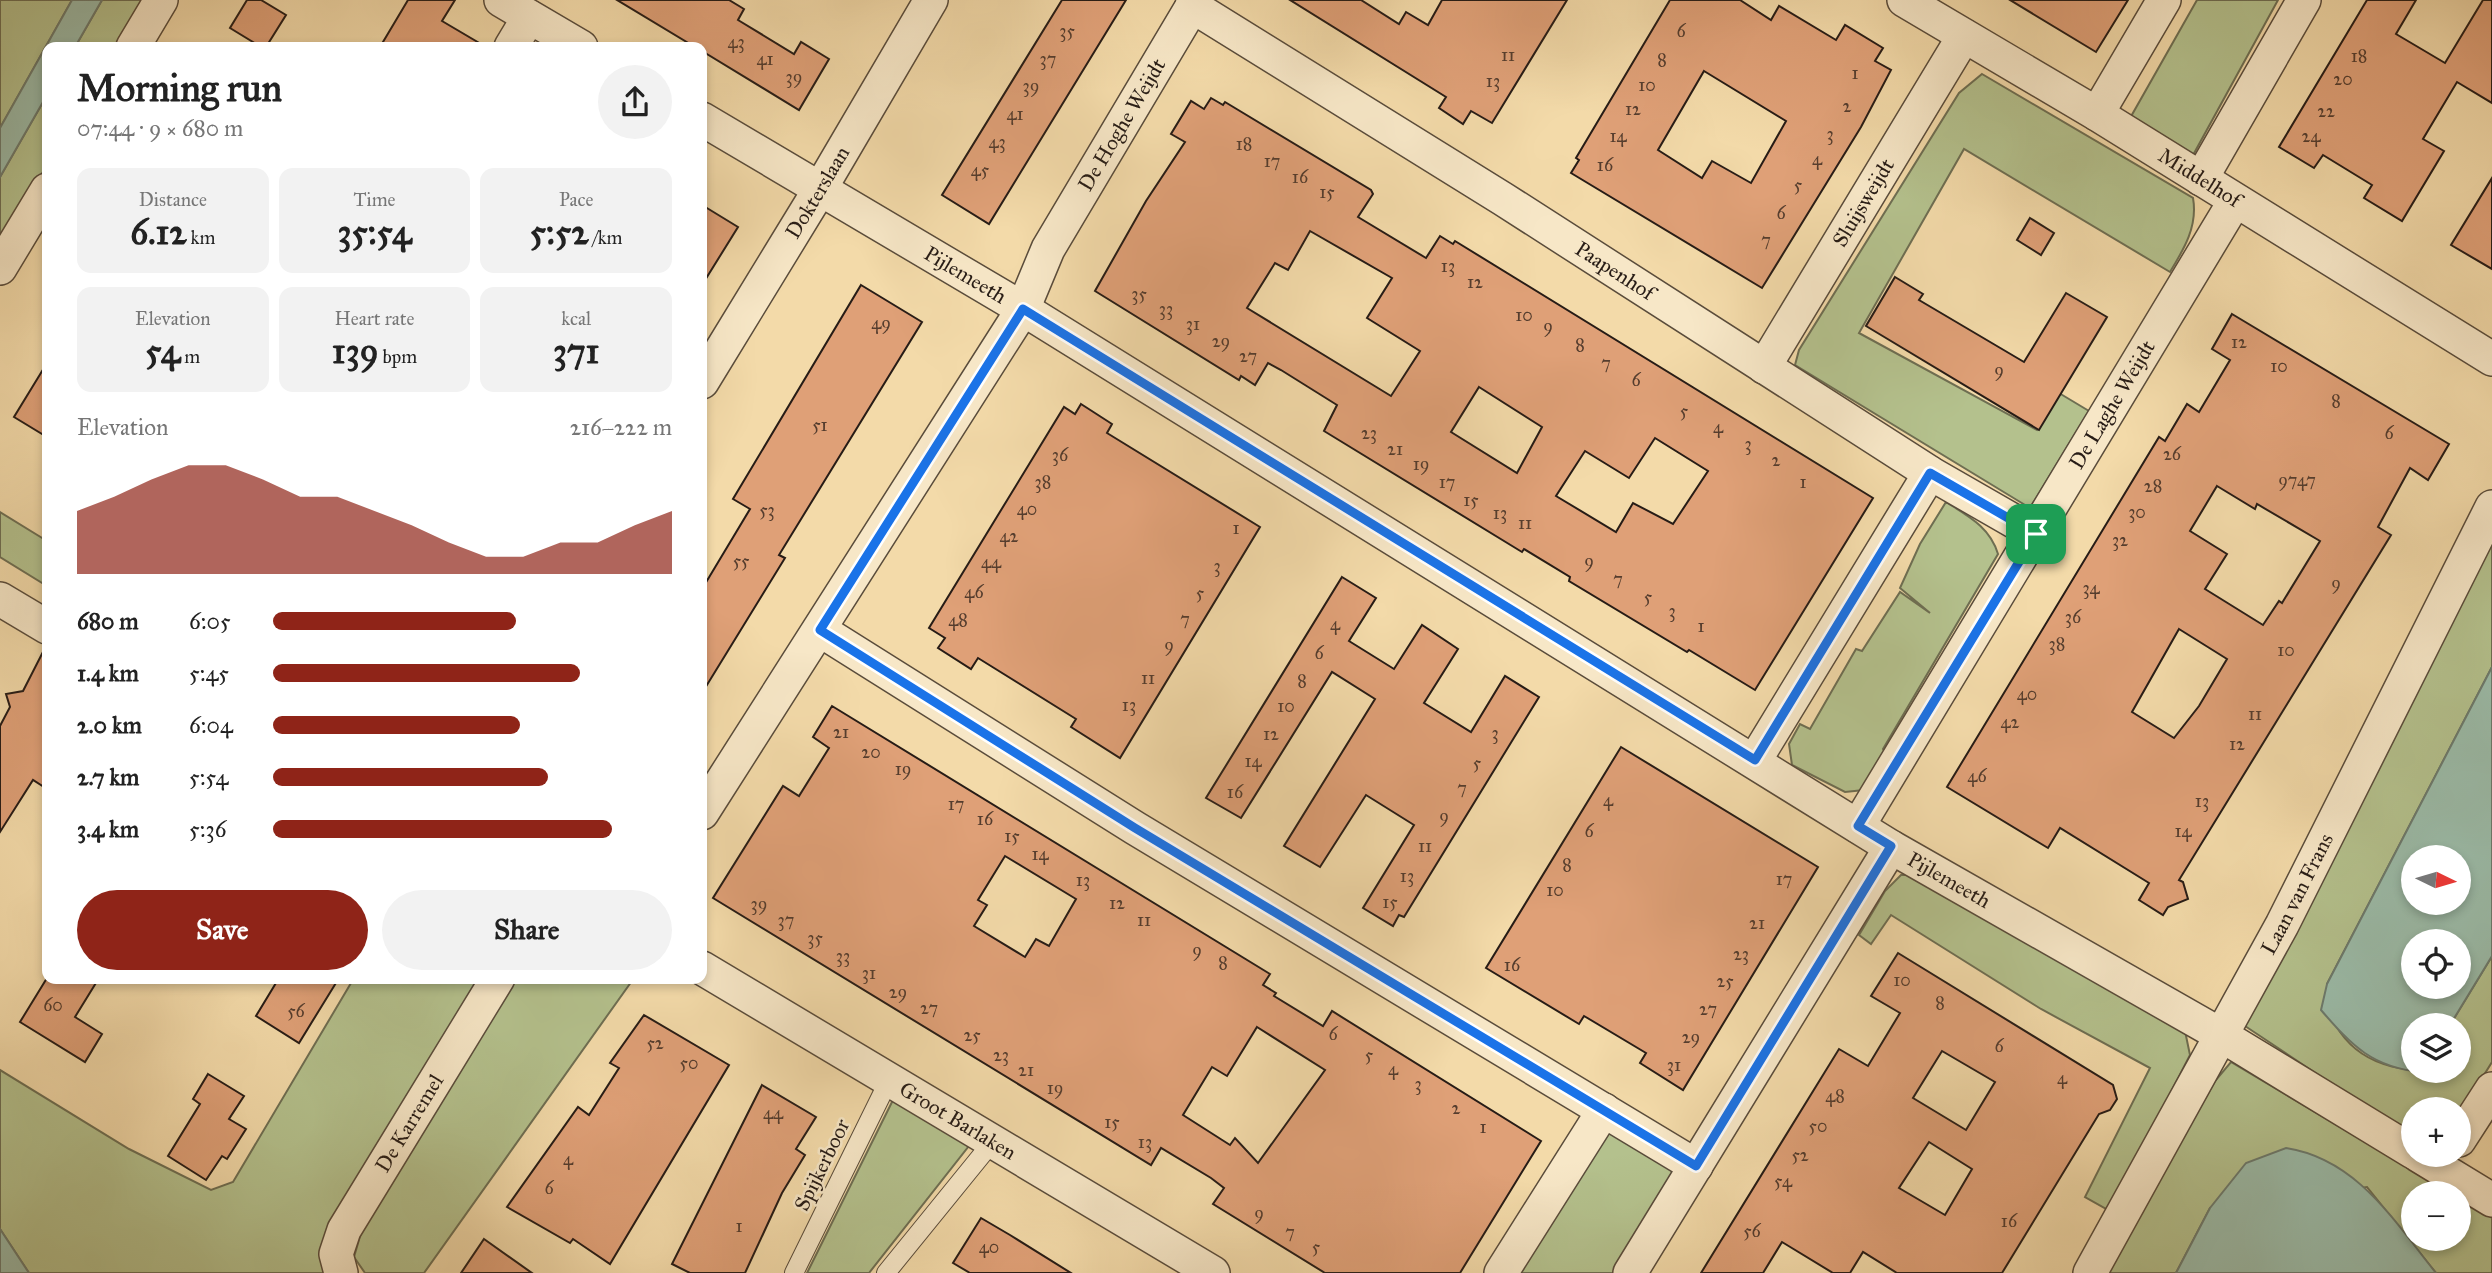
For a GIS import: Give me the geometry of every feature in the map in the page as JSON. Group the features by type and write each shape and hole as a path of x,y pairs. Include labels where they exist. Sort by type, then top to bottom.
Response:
{"street":[{"path":"136,42 161,0"},
{"path":"501,0 572,42"},
{"name":"Dokterslaan","path":"707,374 931,0"},
{"name":"Middelhof","path":"1904,0 2097,114 2492,359"},
{"path":"2097,114 2164,0"},
{"path":"2201,179 2304,0"},
{"name":"De Hoghe Weijdt","path":"1023,309 1048,249 1194,3"},
{"name":"Paapenhof","path":"1194,3 1930,473 2036,534"},
{"path":"514,42 529,17"},
{"name":"Sluijsweijdt","path":"1764,367 1964,37"},
{"name":"Pijlemeeth","path":"707,122 1023,309 1891,846 2401,1141"},
{"path":"0,268 42,198"},
{"name":"De Laghe Weijdt","path":"1858,826 2235,201"},
{"path":"707,805 1023,309"},
{"path":"1755,760 1930,473"},
{"name":"Laan van Frans","path":"2090,1273 2282,925 2492,507"},
{"path":"0,599 42,624"},
{"path":"820,630 1147,835 1696,1166"},
{"path":"1630,1273 1891,846"},
{"name":"Groot Barlaken","path":"707,971 1213,1273"},
{"name":"De Karremel","path":"341,1273 336,1255 344,1230 494,984"},
{"path":"2471,1121 2492,1089"},
{"path":"1501,1273 1604,1110"},
{"name":"Pijlemeeth","path":"2443,1167 2492,1200"}],"lane":[{"name":"Spijkerboor","path":"794,1273 890,1078"},
{"path":"886,1273 994,1140"}],"green space":[{"path":"0,0 72,0 48,42 42,42 42,53 0,128"},
{"path":"102,0 144,0 120,42 78,42"},
{"path":"2197,0 2278,0 2192,157 2129,120"},
{"path":"1982,74 2193,198 2192,228 2170,272 1964,149 1859,333 2037,430 2059,393 2089,411 2030,508 1795,365 1799,350 1959,93"},
{"path":"42,104 42,174 0,245 0,177"},
{"path":"1946,502 1984,529 1998,554 1883,749 1888,757 1864,790 1845,792 1792,765 1789,744 1800,724 1810,729 1856,649 1862,651 1900,592 1930,613 1900,588 1920,544"},
{"path":"0,512 42,538 42,583 0,557"},
{"path":"2492,535 2492,667 2327,984 2333,1016 2340,1032 2365,1055 2401,1068 2401,1083 2471,1083 2471,1013 2457,1013 2466,999 2471,999 2471,990 2492,956 2492,1062 2470,1097 2401,1097 2401,1130 2242,1024"},
{"path":"1901,875 1919,875 2185,1031 2190,1055 2110,1211 2085,1197 2150,1068 2041,1009 1891,915 1871,944 1859,935 1885,891"},
{"path":"350,984 482,984 325,1273 29,1273 0,1229 0,1070 129,1149 211,1190 233,1182"},
{"path":"509,984 630,984 424,1273 365,1273 354,1257 361,1233"},
{"path":"2231,1062 2401,1163 2401,1167 2407,1167 2431,1181 2401,1181 2401,1229 2367,1187 2210,1208 2176,1273 2107,1273 2215,1081"},
{"path":"895,1096 972,1142 869,1273 807,1273"},
{"path":"1607,1128 1676,1172 1613,1273 1517,1273"},
{"path":"2471,1205 2492,1218 2492,1273 2436,1273 2418,1251 2471,1251"}],"shaded area":[{"path":"72,0 102,0 78,42 48,42"},
{"path":"42,53 42,104 0,177 0,128"},
{"path":"2492,667 2492,956 2471,990 2471,929 2401,929 2401,999 2466,999 2457,1013 2401,1013 2401,1069 2365,1053 2321,1010 2327,984"},
{"path":"2286,1148 2311,1154 2333,1165 2354,1179 2389,1213 2401,1228 2401,1251 2419,1251 2436,1273 2176,1273 2210,1208 2246,1163"},
{"path":"0,1229 29,1273 0,1273"}],"building":[{"path":"247,0 261,0 286,15 269,42 253,42 230,28"},
{"path":"408,0 455,0 442,21 478,42 383,42"},
{"path":"617,0 729,0 744,9 738,20 794,54 801,42 829,59 799,110 707,54 707,42 687,42"},
{"path":"1062,0 1126,0 989,224 942,195"},
{"path":"1290,0 1361,0 1399,24 1406,12 1428,25 1442,0 1567,0 1492,123 1471,111 1463,124 1439,108 1446,97"},
{"path":"1670,0 1740,0 1771,20 1779,6 1836,40 1845,25 1883,48 1875,61 1891,70 1861,127 1762,288 1571,173 1579,160 1576,158","holes":["1704,71 1786,121 1751,183 1712,161 1702,178 1658,150"]},
{"path":"2010,0 2128,0 2096,52"},
{"path":"2367,0 2416,0 2396,34 2445,63 2483,0 2492,0 2492,103 2457,82 2423,139 2444,151 2402,221 2364,198 2372,185 2323,155 2314,168 2279,147"},
{"path":"1211,98 1223,105 1225,102 1371,190 1373,194 1358,217 1426,258 1440,236 1453,244 1455,241 1873,498 1755,690 1689,650 1687,652 1569,581 1570,577 1524,549 1522,552 1324,431 1337,405 1281,370 1268,363 1255,385 1241,376 1239,380 1095,291 1146,201 1185,142 1171,134 1191,101 1204,109","holes":["1310,231 1392,278 1367,318 1420,351 1391,396 1247,308 1275,263 1288,270","1479,387 1542,427 1517,473 1451,432","1655,438 1708,471 1673,524 1633,503 1616,532 1556,496 1585,451 1629,478"]},
{"path":"2492,178 2492,269 2451,245"},
{"path":"707,208 738,227 707,277"},
{"path":"2030,218 2054,233 2041,255 2017,240"},
{"path":"1895,277 1923,294 1919,300 2024,362 2066,293 2107,317 2039,430 1866,326"},
{"path":"861,285 922,322 779,555 785,558 707,685 707,581 750,509 733,499"},
{"path":"2232,314 2449,444 2428,480 2410,468 2378,527 2391,535 2179,880 2183,882 2188,899 2168,907 2163,915 2139,900 2149,883 2060,828 2048,848 1947,787 2159,437 2165,441 2187,404 2199,412 2230,360 2212,349","holes":["2217,486 2255,509 2257,504 2320,541 2282,603 2279,601 2263,625 2205,589 2227,554 2190,531","2179,629 2227,659 2199,706 2174,738 2132,712"]},
{"path":"42,371 42,434 14,417"},
{"path":"1081,404 1112,424 1107,433 1260,527 1120,758 1071,727 1076,719 978,658 971,669 938,648 945,638 929,628 1064,407 1075,414"},
{"path":"1342,577 1376,598 1349,641 1394,669 1422,625 1458,649 1424,703 1471,732 1505,676 1539,697 1404,917 1399,915 1393,926 1363,908 1414,825 1366,795 1320,867 1284,846 1375,699 1332,672 1241,818 1206,798"},
{"path":"42,654 42,786 33,780 0,832 0,726 10,707 6,694 23,691"},
{"path":"832,706 1270,974 1263,985 1276,993 1274,996 1323,1026 1332,1011 1541,1141 1460,1273 1325,1273 1213,1204 1224,1188 1211,1178 1161,1148 1151,1165 713,898 783,786 799,796 829,748 813,737","holes":["1005,856 1076,899 1049,946 1036,939 1025,957 974,926 987,905 978,900","1257,1027 1325,1070 1258,1163 1235,1138 1230,1145 1183,1115 1212,1067 1227,1076"]},
{"path":"1621,747 1818,867 1683,1090 1640,1063 1646,1053 1584,1016 1579,1024 1486,968"},
{"path":"1898,953 2113,1085 2117,1099 2110,1110 2099,1114 2002,1273 1897,1273 1863,1252 1850,1273 1833,1273 1782,1242 1763,1273 1701,1273 1839,1049 1868,1066 1900,1013 1871,996","holes":["1942,1051 1995,1082 1966,1130 1913,1098","1929,1142 1972,1169 1945,1215 1899,1188"]},
{"path":"43,984 95,984 75,1017 102,1034 85,1062 20,1022"},
{"path":"275,984 335,984 299,1043 256,1016"},
{"path":"644,1015 729,1065 610,1264 573,1239 570,1243 507,1207 578,1107 589,1115 619,1068 610,1063"},
{"path":"208,1074 244,1096 229,1119 246,1129 227,1159 222,1156 206,1180 168,1156 200,1104 193,1099"},
{"path":"762,1085 816,1117 796,1149 805,1155 782,1193 745,1273 690,1273 672,1264"},
{"path":"981,1218 1071,1273 970,1273 953,1263"},
{"path":"484,1239 532,1273 461,1273"}],"route":[{"path":"1023,309 1755,760 1930,473 2036,534 1858,826 1891,846 1696,1166 1135,828 820,630 1023,309"}]}
